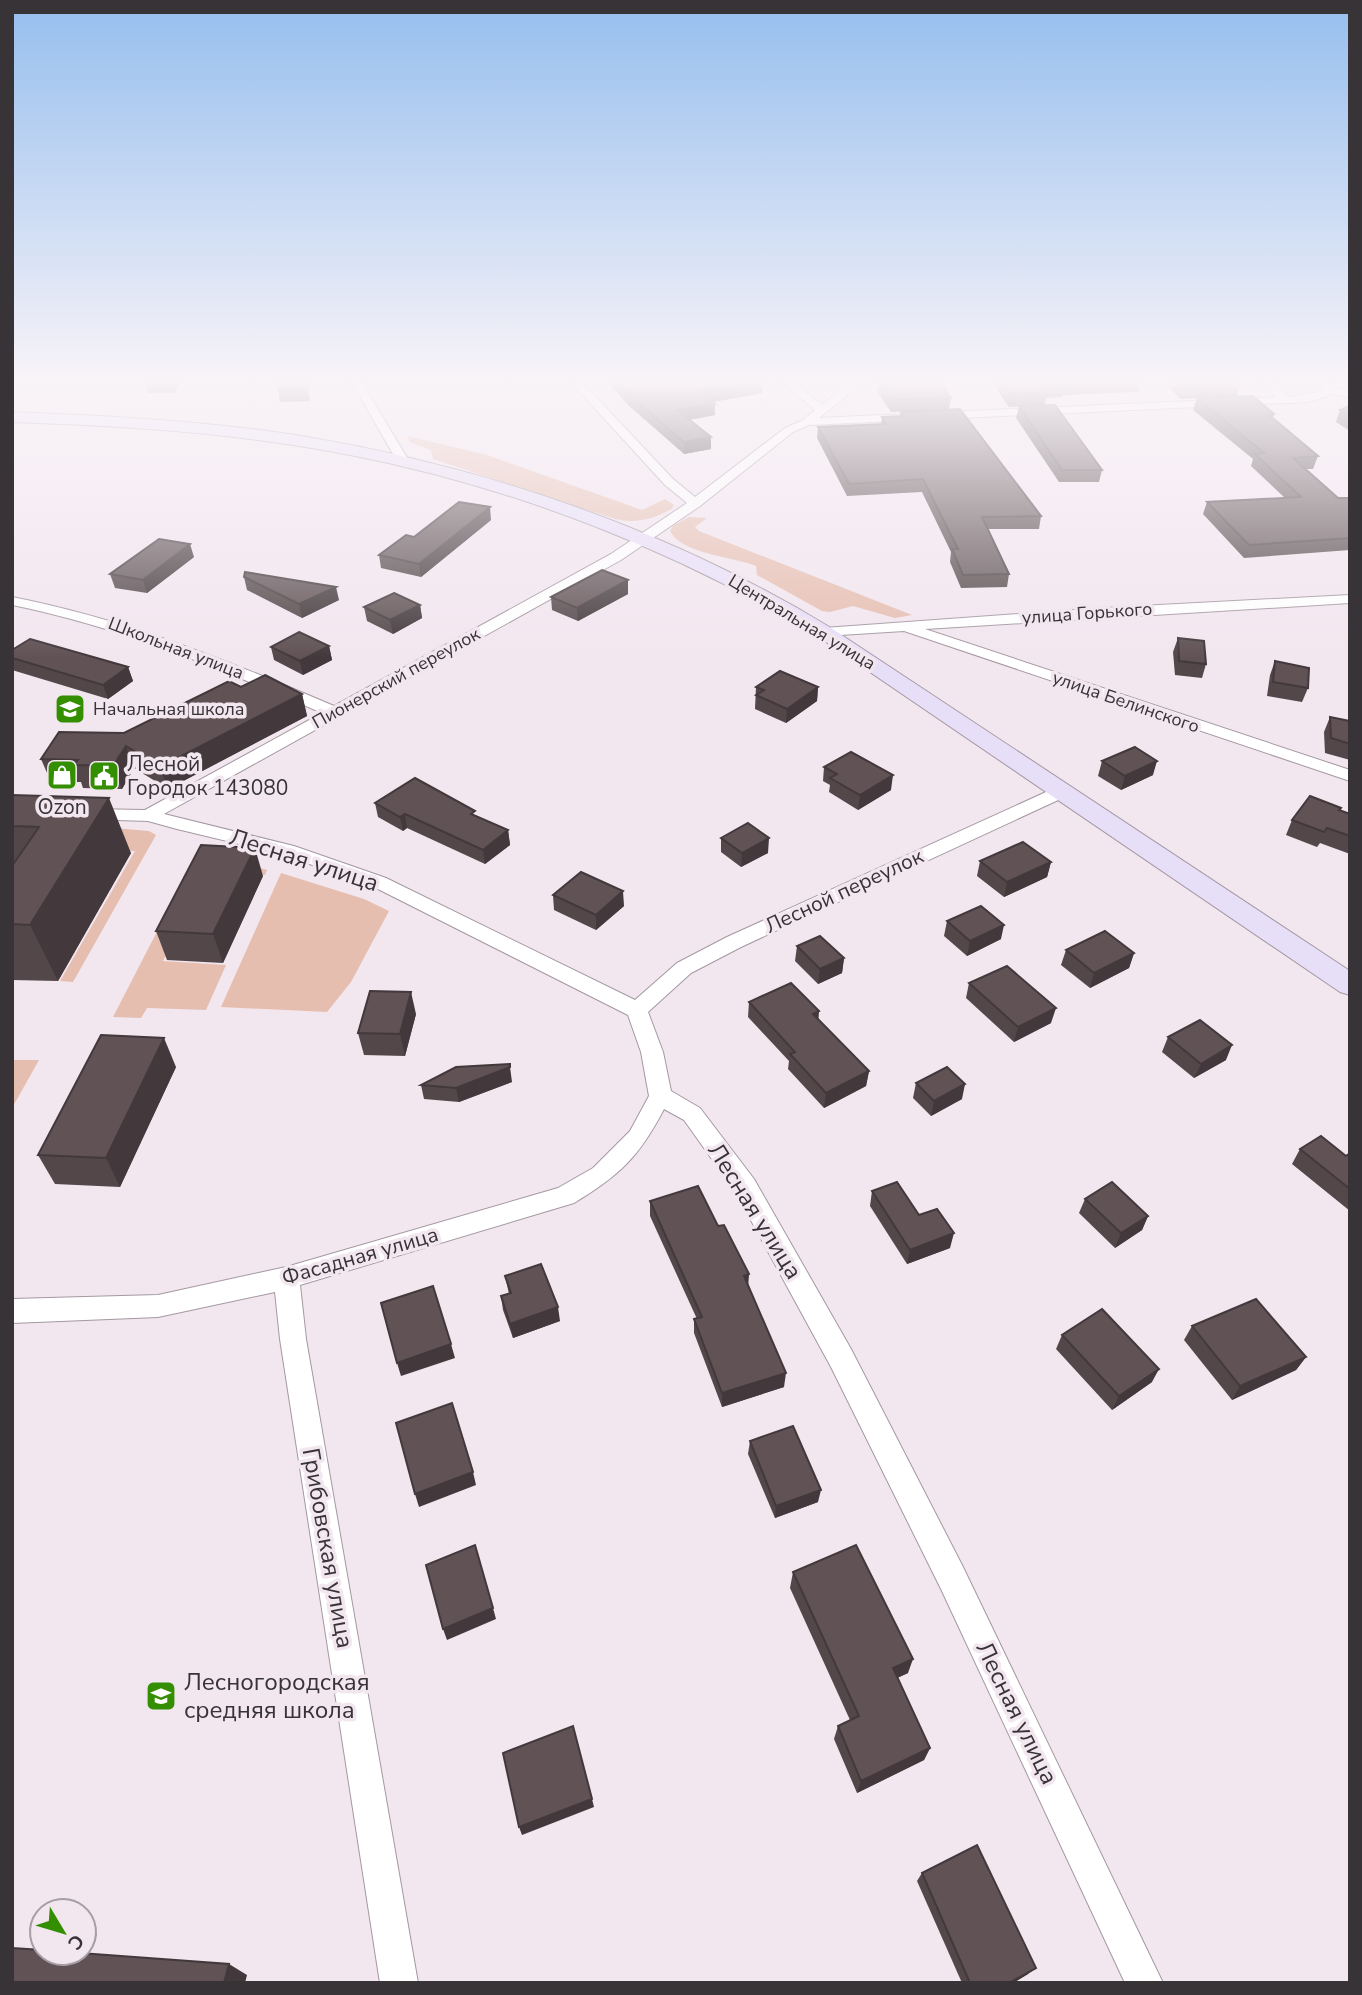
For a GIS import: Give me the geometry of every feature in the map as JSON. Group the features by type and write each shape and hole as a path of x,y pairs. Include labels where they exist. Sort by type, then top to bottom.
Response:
{"street":[{"name":"Центральная улица","path":"442,472 498,488 643,539 751,588 824,632 1350,985"},
{"path":"660,472 695,502"},
{"name":"Пионерский переулок","path":"148,816 616,557 734,472"},
{"name":"улица Горького","path":"824,632 1350,598"},
{"name":"Школьная улица","path":"12,601 109,622 192,652 334,712"},
{"name":"улица Белинского","path":"901,626 1350,776"},
{"name":"Лесной переулок","path":"637,1010 684,968 734,942 1063,791"},
{"name":"Лесная улица","path":"64,814 148,816 287,850 379,882 637,1010"},
{"path":"637,1010 652,1050 660,1096"},
{"name":"Лесная улица","path":"660,1096 692,1114 745,1186 841,1357 964,1602 1144,1983"},
{"name":"Фасадная улица","path":"12,1311 158,1307 286,1279 565,1196 601,1175 638,1138 660,1096"},
{"name":"Грибовская улица","path":"286,1279 293,1339 399,1983"}],"shaded area":[{"path":"473,472 535,472 642,510 665,499 674,505 665,513 645,520 615,519"},
{"path":"689,517 707,518 695,527 699,531 912,615 895,618 853,606 830,612 822,611 757,575 756,566 697,550 676,539 670,531 673,526"},
{"path":"67,824 149,831 156,835 73,982 60,981 135,851 12,847"},
{"path":"219,856 267,870 265,875 208,872 163,961 226,965 206,1010 147,1008 141,1018 113,1017 195,858"},
{"path":"281,873 364,899 389,911 351,982 327,1012 221,1007"},
{"path":"12,1060 39,1060 12,1108"}],"building":[{"path":"843,472 1008,472 1041,516 982,517 1009,574 963,575 952,549 958,549 923,479 849,484"},
{"path":"1274,472 1309,472 1338,498 1350,498 1350,538 1249,545 1207,502 1301,497"},
{"path":"459,502 490,507 419,564 379,555 406,535 414,537"},
{"path":"159,539 190,544 143,580 110,574"},
{"path":"602,570 628,580 577,608 551,597"},
{"path":"245,572 336,587 299,604 244,577"},
{"path":"394,593 420,605 390,620 364,607"},
{"path":"299,632 329,646 300,661 271,647"},
{"path":"1178,638 1204,641 1206,664 1179,661"},
{"path":"30,639 128,667 103,685 12,658 12,650"},
{"path":"1275,661 1309,668 1308,688 1273,682"},
{"path":"780,671 818,687 787,709 756,695 764,690 756,687"},
{"path":"265,675 302,694 160,767 126,746 113,766 74,765 78,760 41,759 59,732 124,733 229,681 241,687"},
{"path":"1330,717 1350,721 1350,744 1331,738"},
{"path":"1135,747 1157,761 1125,776 1102,761"},
{"path":"851,752 893,775 860,795 830,778 837,774 824,767"},
{"path":"415,778 475,811 471,814 508,830 483,850 405,814 400,817 375,803"},
{"path":"12,795 109,798 30,925 12,924 12,866 39,827 12,826"},
{"path":"1310,796 1350,814 1350,836 1327,828 1324,832 1292,820"},
{"path":"748,823 769,838 742,853 721,838"},
{"path":"1023,842 1051,862 1007,882 980,861"},
{"path":"201,845 255,848 213,934 156,931"},
{"path":"581,872 623,891 596,915 553,895"},
{"path":"981,906 1004,925 970,941 947,921"},
{"path":"1105,931 1134,953 1094,973 1066,950"},
{"path":"820,936 844,958 820,969 797,946"},
{"path":"1007,966 1056,1008 1018,1027 969,983"},
{"path":"791,983 819,1011 813,1014 869,1071 826,1093 790,1054 795,1052 749,1002"},
{"path":"370,991 411,992 400,1034 358,1033"},
{"path":"1200,1020 1232,1045 1201,1064 1168,1037"},
{"path":"101,1035 164,1038 106,1158 38,1155"},
{"path":"510,1064 510,1067 456,1088 421,1085 456,1067"},
{"path":"947,1067 965,1084 934,1101 916,1083"},
{"path":"1321,1136 1346,1156 1350,1153 1350,1189 1300,1149"},
{"path":"897,1182 919,1215 937,1209 954,1233 910,1250 872,1191"},
{"path":"1112,1182 1148,1216 1121,1233 1085,1199"},
{"path":"698,1186 718,1226 724,1225 749,1274 744,1276 786,1373 722,1393 694,1319 702,1317 650,1201"},
{"path":"541,1264 558,1307 510,1324 501,1296 511,1293 505,1276"},
{"path":"433,1286 451,1344 397,1363 381,1303"},
{"path":"1256,1299 1306,1357 1240,1386 1192,1326"},
{"path":"1102,1309 1159,1369 1119,1396 1062,1335"},
{"path":"452,1403 473,1472 415,1494 396,1423"},
{"path":"793,1426 821,1490 776,1506 750,1441"},
{"path":"475,1545 493,1608 443,1629 426,1565"},
{"path":"856,1545 913,1659 893,1668 930,1748 861,1781 838,1726 859,1716 793,1572"},
{"path":"573,1726 592,1799 519,1827 503,1753"},
{"path":"977,1845 1036,1968 1009,1983 970,1983 922,1873"},
{"path":"12,1948 28,1949 28,1967 98,1967 98,1954 229,1964 224,1983 12,1983"}],"place":[{"name":"Начальная школа","path":"70,709"},
{"name":"Ozon","path":"62,775"},
{"name":"Лесной Городок 143080","path":"104,776"},
{"name":"Лесногородская средняя школа","path":"161,1696"}]}
